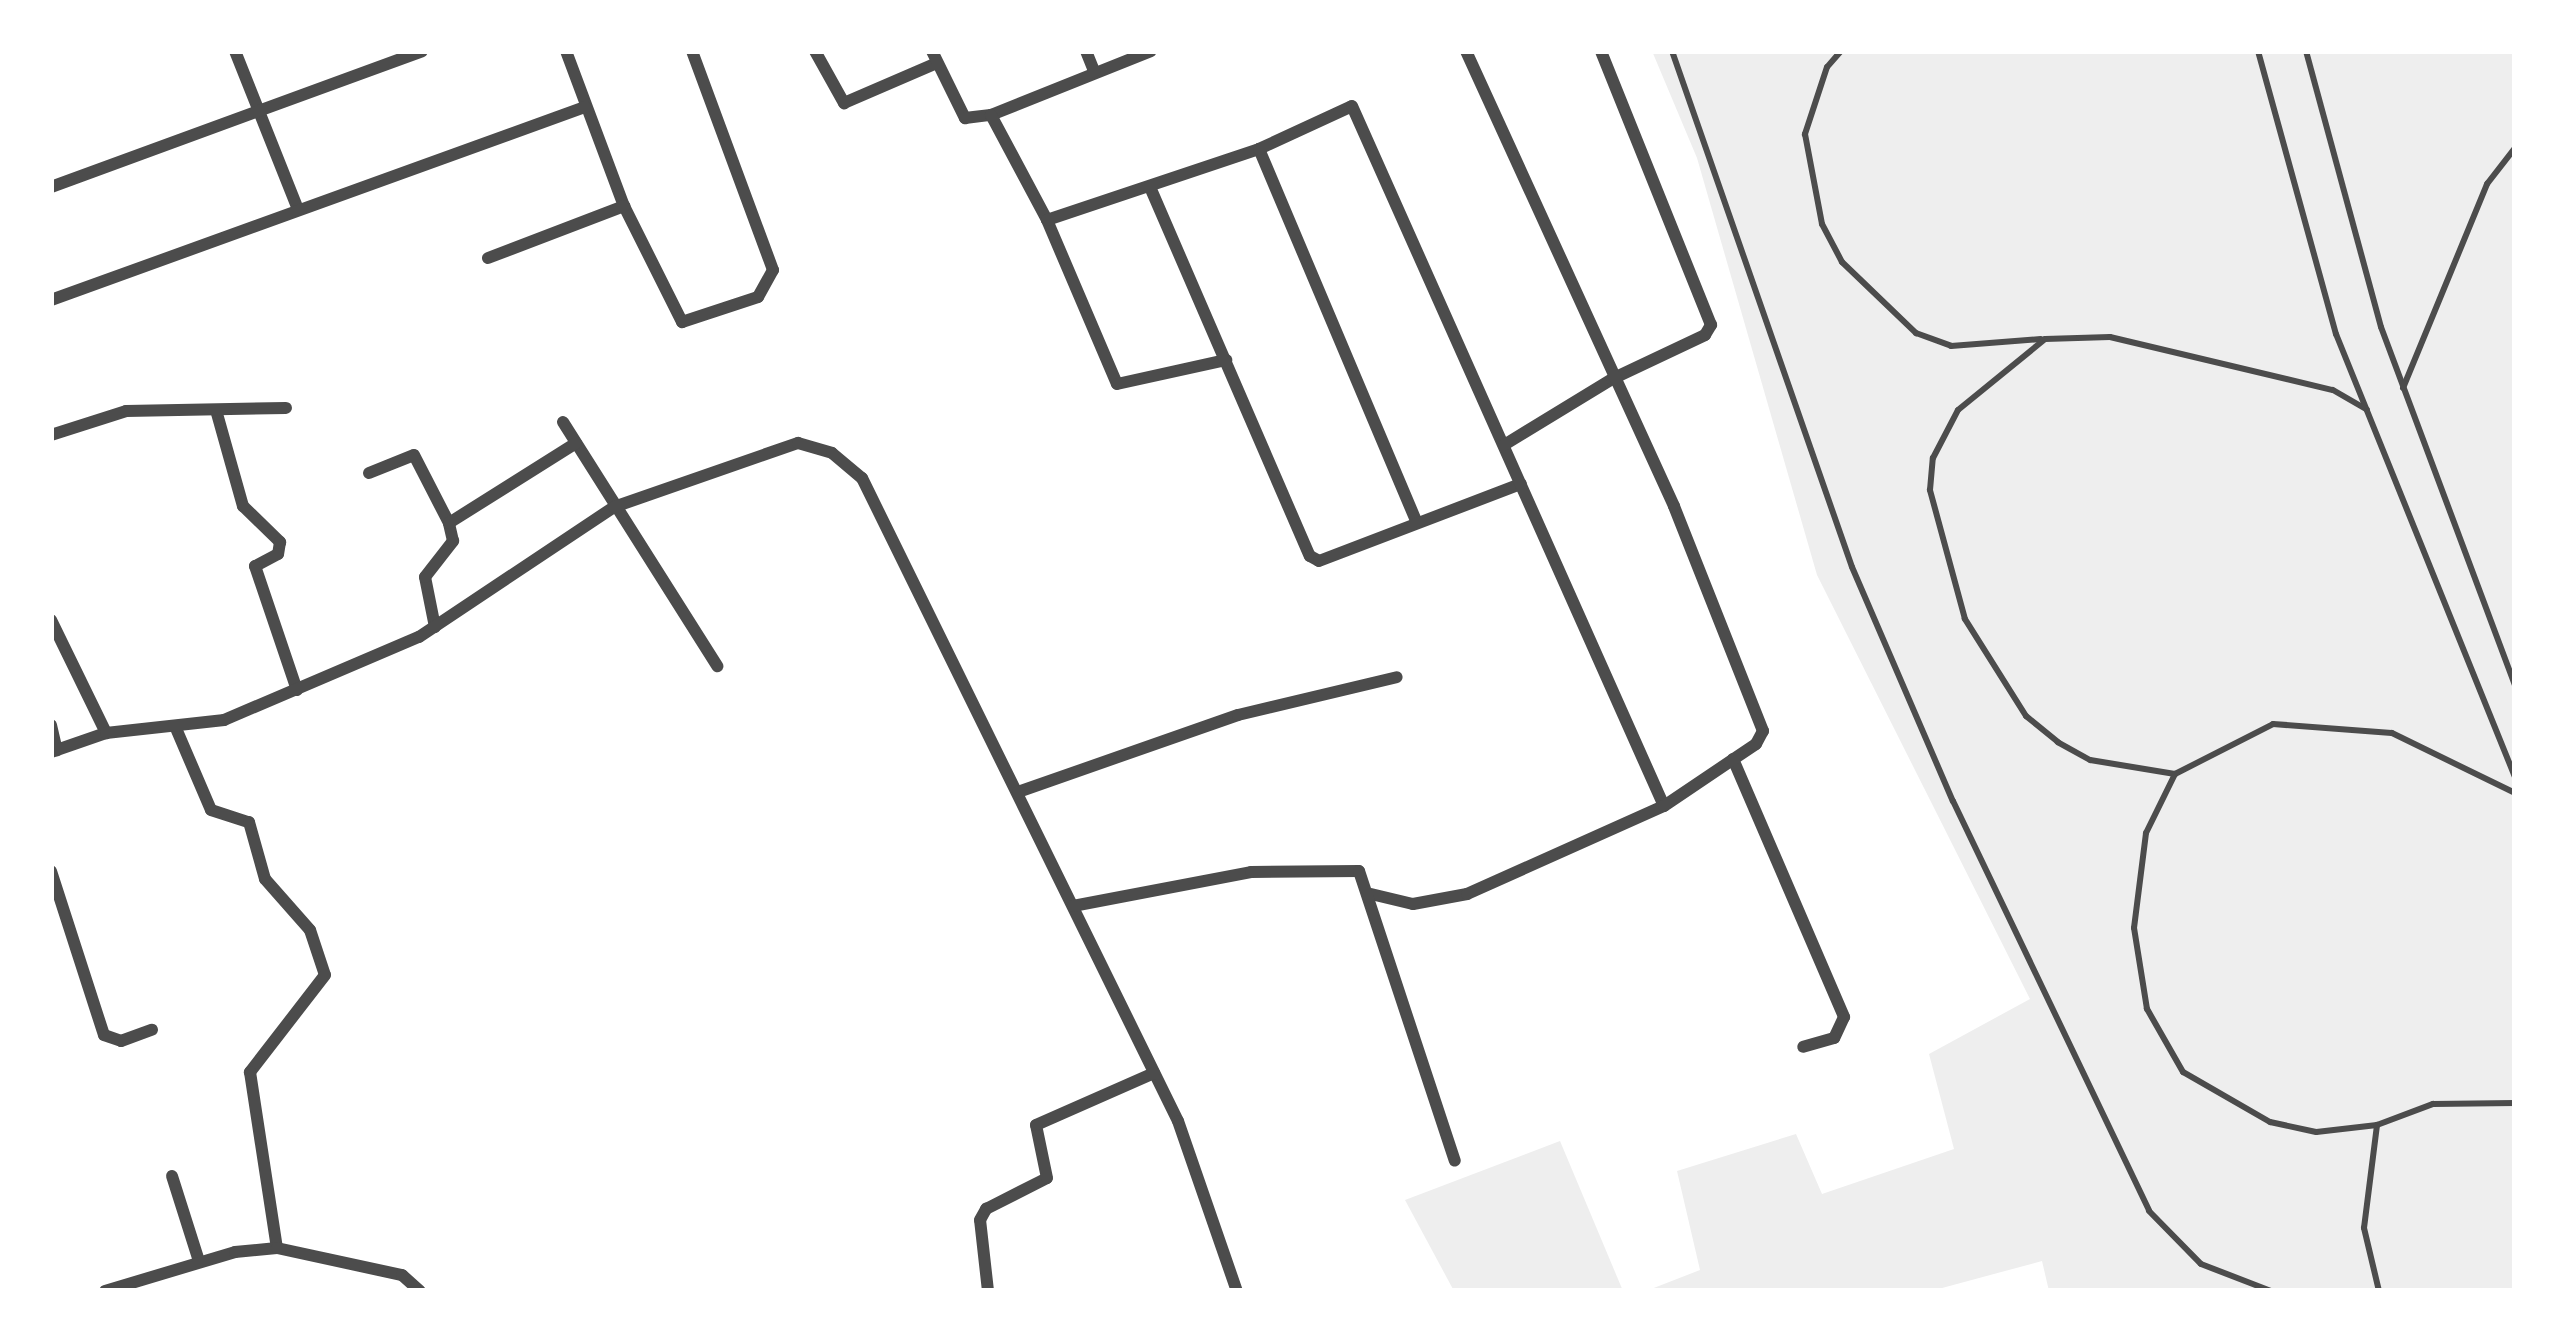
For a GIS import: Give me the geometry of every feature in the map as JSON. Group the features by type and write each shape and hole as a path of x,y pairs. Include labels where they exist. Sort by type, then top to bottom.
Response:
{"street":[{"path":"235,51 298,209"},
{"path":"51,187 255,107 422,51"},
{"path":"566,51 624,206 679,321 758,297 770,285 773,270 692,51"},
{"path":"815,51 844,103 935,57 965,118 991,115 1151,51"},
{"path":"1087,51 1094,71"},
{"path":"1371,894 1413,904 1468,894 1664,806 1760,741 1761,726 1674,506 1466,51"},
{"path":"1504,445 1612,379 1706,335 1711,325 1601,51"},
{"path":"1047,220 1259,149 1344,104 1358,111 1664,806"},
{"path":"51,300 585,107"},
{"path":"991,115 1047,220 1118,384 1226,360"},
{"path":"1259,149 1416,520"},
{"path":"1150,187 1310,556 1319,561 1416,520 1521,484"},
{"path":"488,259 624,206"},
{"path":"51,436 126,411 286,408"},
{"path":"216,410 243,506 280,542 278,554 255,566 296,690"},
{"path":"562,422 717,666"},
{"path":"449,523 576,442"},
{"path":"51,725 54,751 106,733 224,720 435,628 614,507 798,443 832,453 862,478 1154,1073 1237,1291"},
{"path":"369,473 414,455 449,523 453,541 425,578 435,628"},
{"path":"51,620 58,647 106,733"},
{"path":"1018,792 1238,715 1397,677"},
{"path":"175,726 211,810 249,822 262,874 310,930 325,975 250,1072 277,1248"},
{"path":"1732,759 1844,1017 1834,1038 1803,1047"},
{"path":"1073,906 1234,875 1320,868 1359,871 1371,894 1456,1161"},
{"path":"51,871 104,1036 121,1041 152,1030"},
{"path":"988,1291 980,1220 1047,1178 1036,1125 1154,1073"},
{"path":"172,1175 199,1262"},
{"path":"105,1291 199,1262 277,1248 402,1275 420,1291"}],"lane":[{"path":"1672,51 1852,567 1953,801 2149,1211 2201,1264 2271,1291"},
{"path":"1841,51 1827,67 1805,134 1822,224 1842,262 1916,333 1951,346 2110,337 2333,391 2367,410"},
{"path":"2256,51 2336,334 2515,778"},
{"path":"2306,51 2403,388 2515,685"},
{"path":"2403,388 2487,184 2515,148"},
{"path":"2044,339 1958,410 1934,458 1937,536 1965,619 2026,716 2090,760 2175,774 2273,724 2392,733 2515,793"},
{"path":"2175,774 2146,833 2134,928 2147,1009 2183,1072 2218,1098 2316,1132 2377,1125 2433,1104 2515,1103"},
{"path":"2377,1125 2363,1228 2379,1291"}],"shaded area":[{"path":"1652,51 2515,51 2515,1291 2049,1291 2042,1261 1931,1291 1646,1291 1700,1270 1677,1171 1796,1134 1822,1194 1954,1149 1929,1054 2030,999 1817,575 1697,158"},
{"path":"1560,1141 1623,1291 1454,1291 1405,1200"}]}
